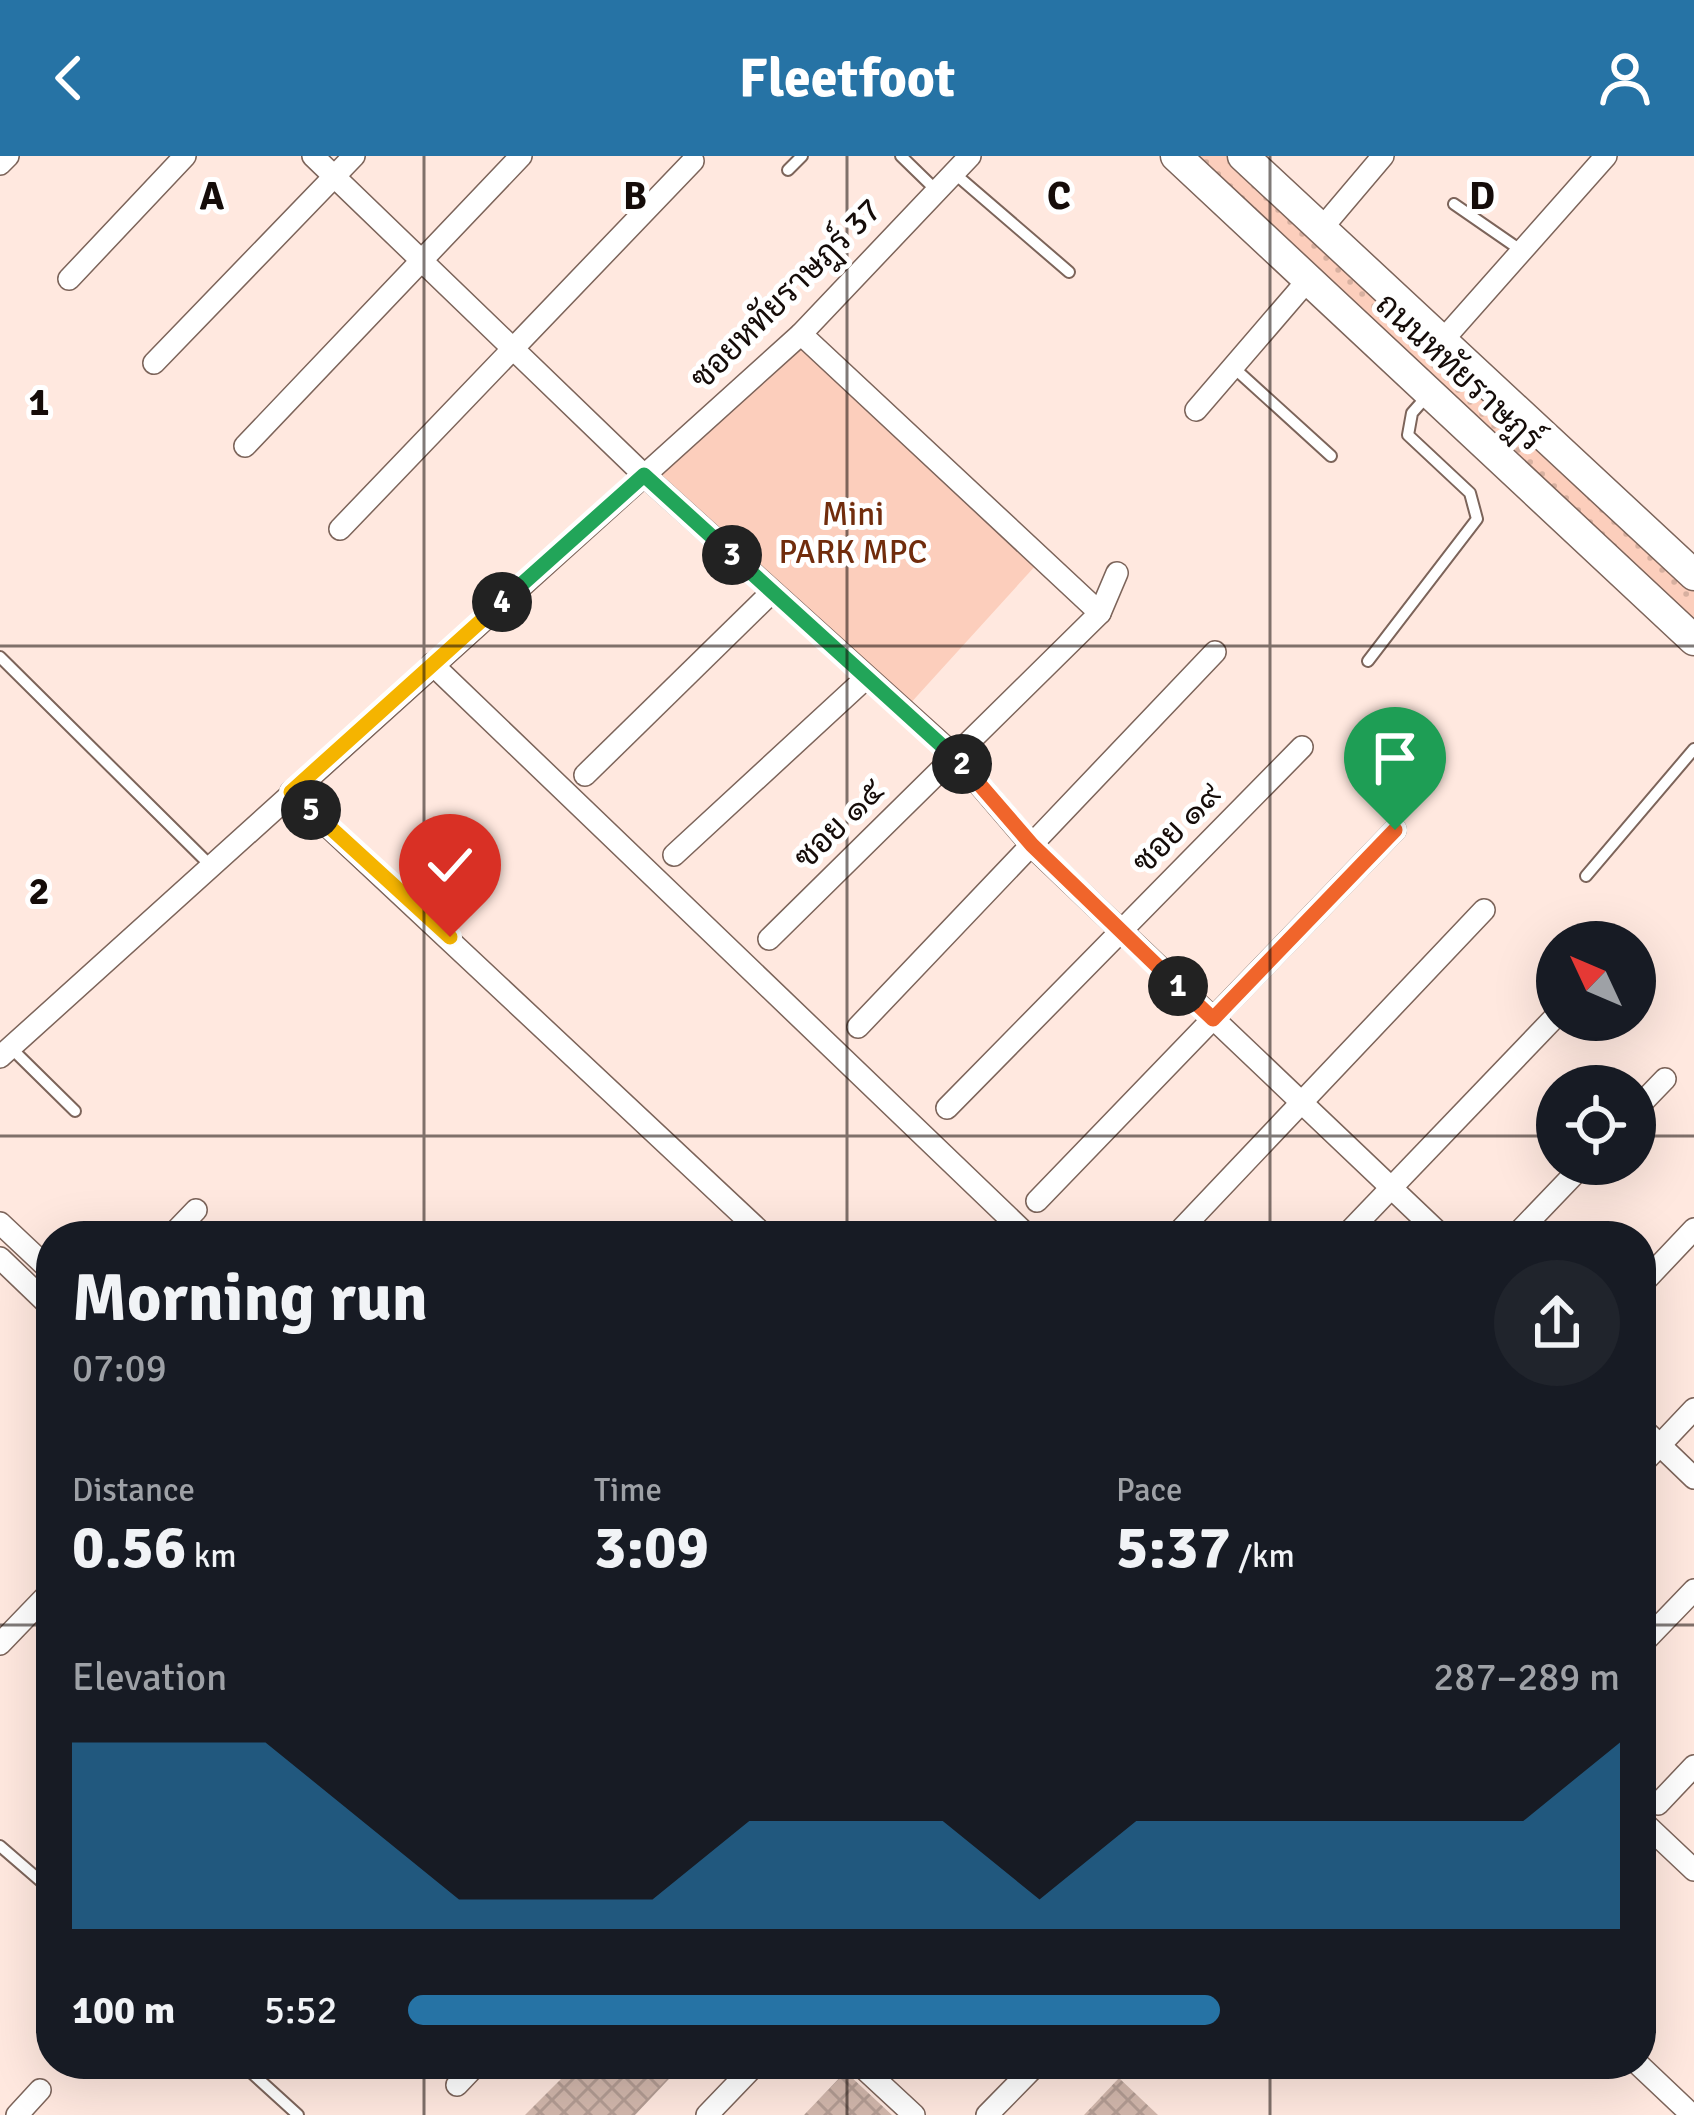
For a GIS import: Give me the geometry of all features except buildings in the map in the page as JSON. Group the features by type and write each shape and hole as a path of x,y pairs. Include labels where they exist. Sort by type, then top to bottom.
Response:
{"main road":[{"name":"ถนนหทัยราษฎร์","path":"1176,156 1694,640"},
{"name":"ถนนหทัยราษฎร์","path":"1243,156 1694,575"}],"street":[{"path":"0,164 8,156"},
{"path":"69,278 184,156"},
{"path":"313,156 644,475 954,755 1032,845 1426,1221"},
{"path":"154,363 354,156"},
{"path":"245,446 520,156"},
{"path":"1322,228 1383,156"},
{"path":"1442,341 1606,156"},
{"path":"340,529 693,161"},
{"name":"ซอยหทัยราษฎร์ 37","path":"5,1052 801,334 962,164"},
{"path":"1196,410 1307,281"},
{"path":"801,334 1100,613 1117,574"},
{"path":"585,775 772,592"},
{"name":"ซอย ๑๕","path":"770,939 1100,613"},
{"path":"858,1027 1215,652"},
{"path":"432,664 1012,1221"},
{"path":"674,855 866,678"},
{"name":"ซอย ๑๙","path":"947,1108 1302,747"},
{"path":"291,792 749,1221"},
{"path":"1037,1201 1395,830"},
{"path":"1189,1221 1484,910"},
{"path":"1359,1221 1536,1037"},
{"path":"1656,1088 1665,1078"},
{"path":"1529,1221 1564,1185"},
{"path":"185,1221 196,1210"},
{"path":"0,1223 36,1256"},
{"path":"1656,1269 1694,1229"},
{"path":"0,1258 36,1293"},
{"path":"1656,1449 1694,1409"},
{"path":"1656,1441 1694,1478"},
{"path":"1656,1629 1694,1590"},
{"path":"0,1644 36,1607"},
{"path":"1656,1805 1694,1766"},
{"path":"1656,1821 1694,1870"},
{"path":"457,2085 463,2079"},
{"path":"707,2115 742,2079"},
{"path":"876,2079 914,2115"},
{"path":"987,2115 1022,2079"},
{"path":"1654,2079 1692,2115"},
{"path":"17,2115 40,2090"}],"lane":[{"path":"788,170 802,156"},
{"path":"901,156 937,191"},
{"path":"962,164 1069,272"},
{"path":"1454,204 1522,251"},
{"path":"1233,367 1331,456"},
{"path":"1369,661 1477,519 1478,506 1470,493 1408,435 1412,413 1429,394"},
{"path":"0,657 210,865"},
{"path":"1586,876 1694,748"},
{"path":"5,1052 75,1111"},
{"path":"0,1846 36,1877"},
{"path":"258,2079 298,2115"}],"green space":[{"path":"1188,156 1227,156 1694,589 1694,626"},
{"name":"Mini PARK MPC","path":"795,340 1037,564 898,717 649,478"}],"route":[{"path":"450,937 291,792 644,475 954,755 1032,845 1213,1019 1395,830"}]}
